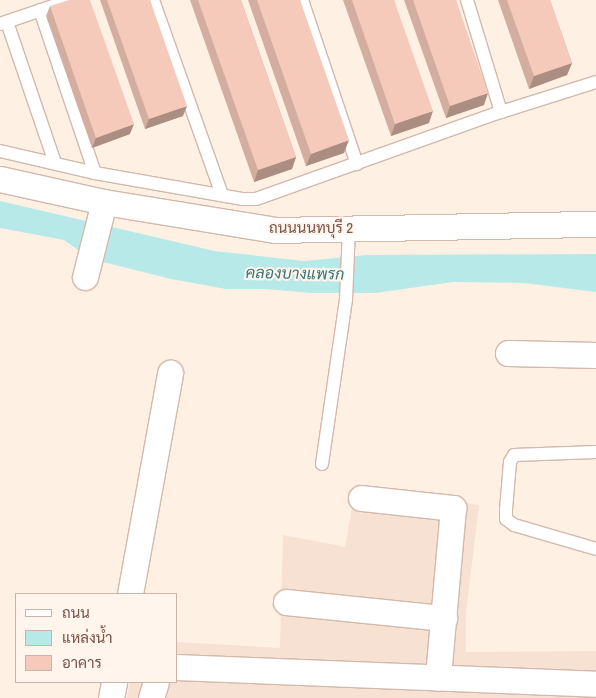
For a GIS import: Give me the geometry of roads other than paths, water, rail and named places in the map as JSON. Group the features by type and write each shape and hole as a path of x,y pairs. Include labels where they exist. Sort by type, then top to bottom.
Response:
{"street":[{"name":"ถนนนนทบุรี 2","path":"0,179 103,208 348,240 596,224"},
{"path":"87,271 103,208"},
{"path":"508,353 596,355"},
{"path":"130,593 170,373"},
{"path":"361,498 453,508 444,618 423,684"},
{"path":"286,602 444,618"},
{"path":"178,667 423,684 596,684"},
{"path":"111,698 114,683"},
{"path":"151,698 156,683"}],"lane":[{"path":"55,163 4,23 71,0"},
{"path":"153,0 222,196"},
{"path":"302,0 357,164"},
{"path":"467,0 501,112"},
{"path":"40,10 95,172"},
{"path":"0,150 95,172 222,196 242,199 263,197 501,112 596,82"},
{"path":"322,464 346,300 348,240"},
{"path":"596,452 514,454 510,462 506,519 514,525 596,549"}],"water":[{"name":"คลองบางแพรก","path":"0,201 215,251 304,261 366,255 596,254 596,292 524,283 453,282 375,293 312,293 266,289 226,289 171,279 91,259 64,240 0,228"}]}
